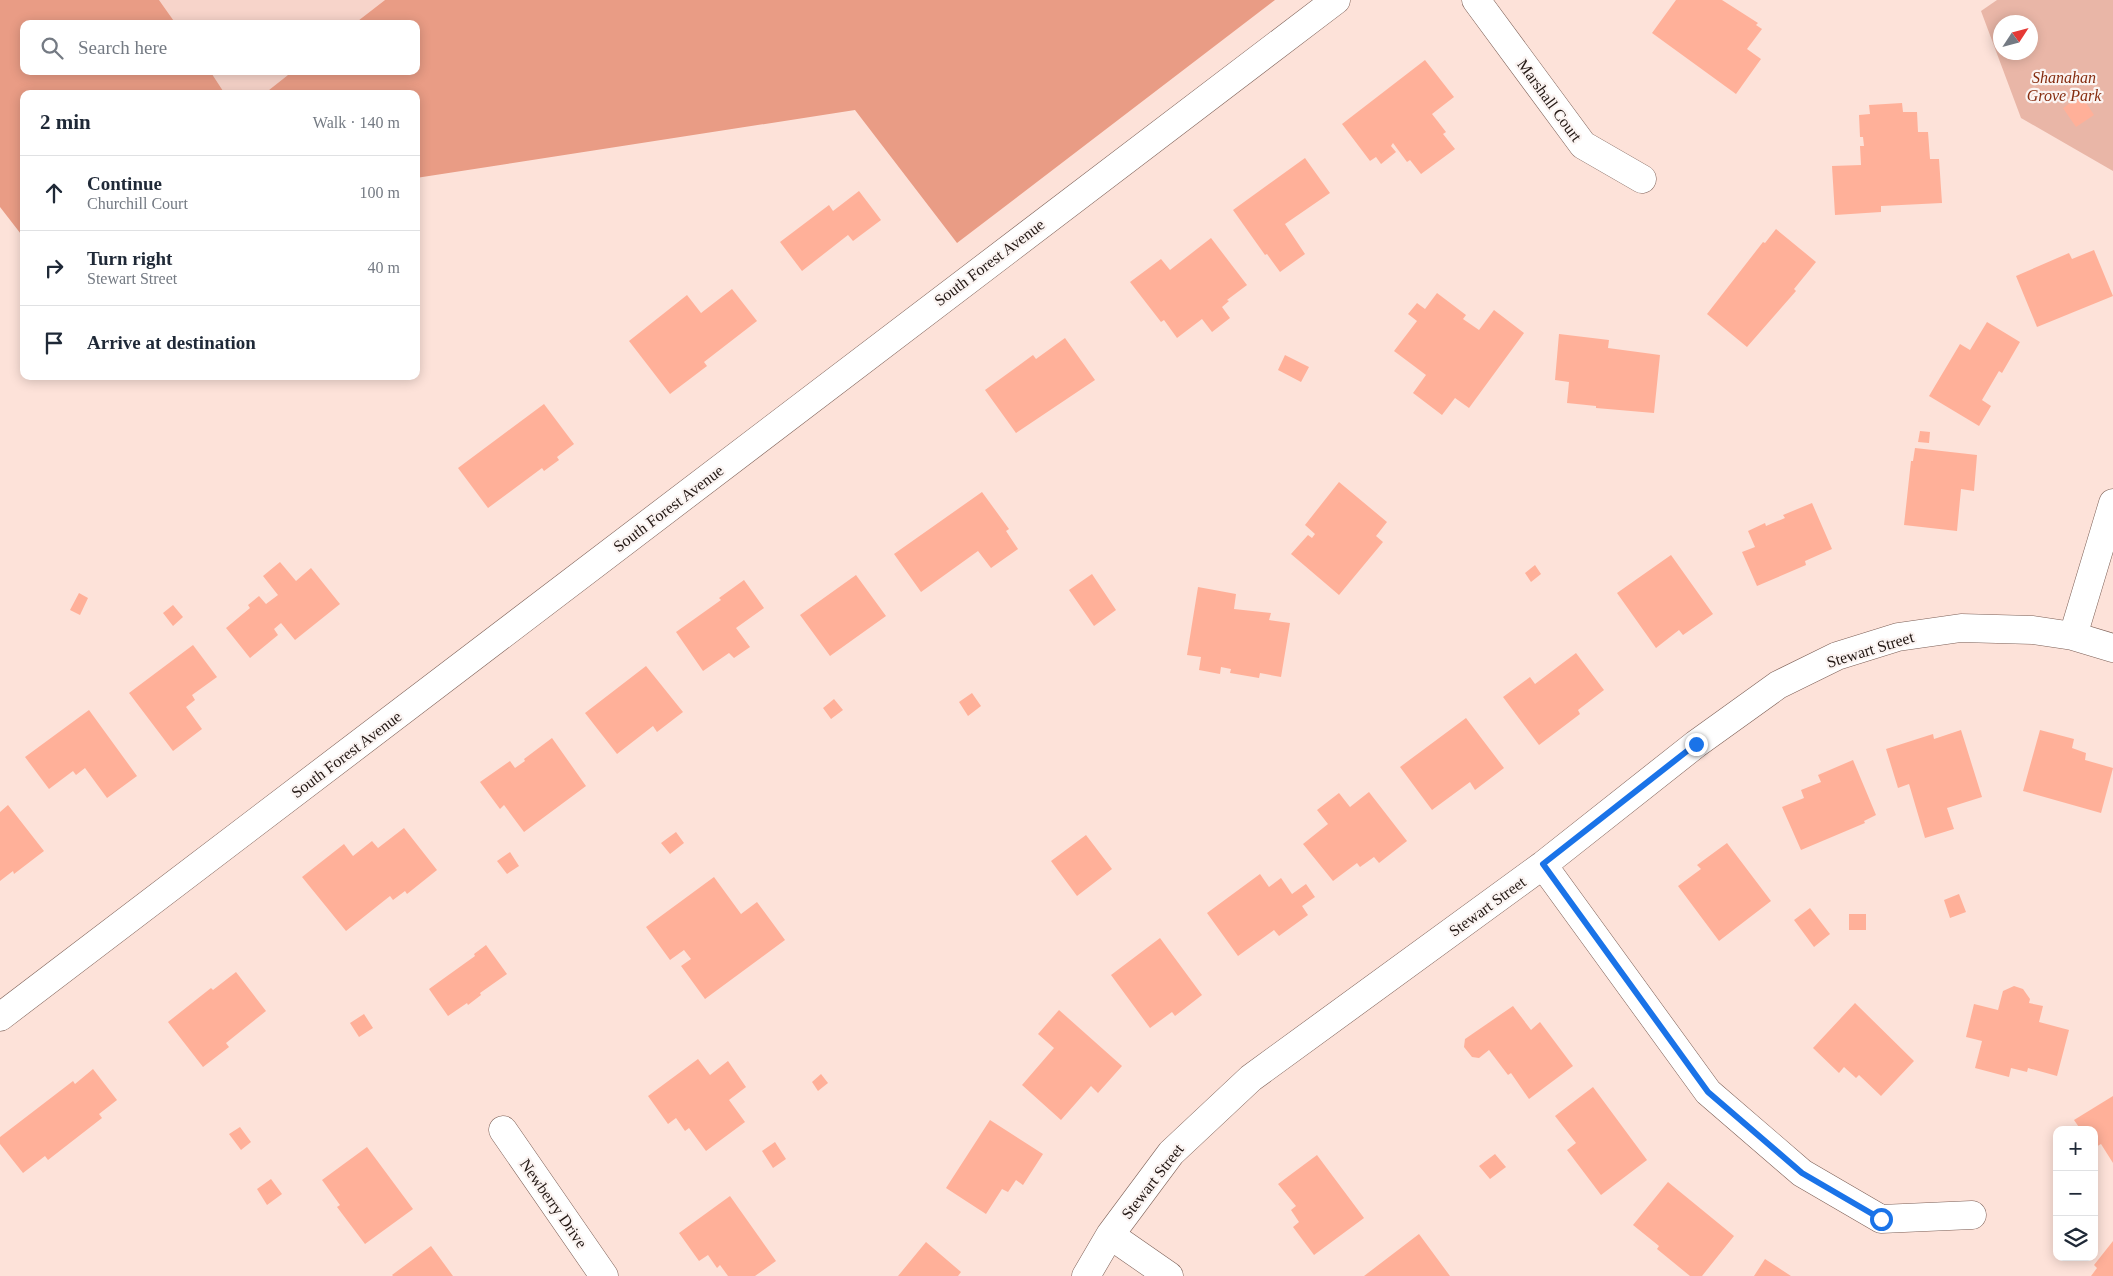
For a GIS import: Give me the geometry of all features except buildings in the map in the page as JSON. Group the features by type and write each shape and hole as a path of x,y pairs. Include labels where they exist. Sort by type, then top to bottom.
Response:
{"street":[{"name":"South Forest Avenue","path":"0,1017 1336,0"},
{"name":"Marshall Court","path":"1476,0 1583,145 1642,179"},
{"path":"2073,636 2113,503"},
{"name":"Stewart Street","path":"1086,1276 1110,1235 1171,1153 1252,1078 1543,864 1718,728 1778,686 1837,656 1898,638 1960,628 2024,628 2073,636 2113,648"},
{"path":"1543,864 1708,1092 1802,1173 1881,1219 1972,1215"},
{"name":"Newberry Drive","path":"503,1130 604,1276"},
{"path":"1110,1235 1169,1276"}],"shaded area":[{"path":"0,0 159,0 173,20 20,20 20,75 213,75 222,90 20,90 20,233 0,207"},
{"path":"159,0 385,0 359,20 173,20"},
{"path":"385,0 1275,0 957,243 855,110 420,177 420,90 269,90 288,75 420,75 420,20 359,20"},
{"path":"213,75 288,75 269,90 222,90"}],"green space":[{"name":"Shanahan Grove Park","path":"1997,0 2113,0 2113,171 2021,118 1999,60 2038,60 2038,15 1993,15 1993,43 1981,11"}],"route":[{"path":"1696,744 1543,864 1708,1092 1802,1173 1881,1219"}]}
